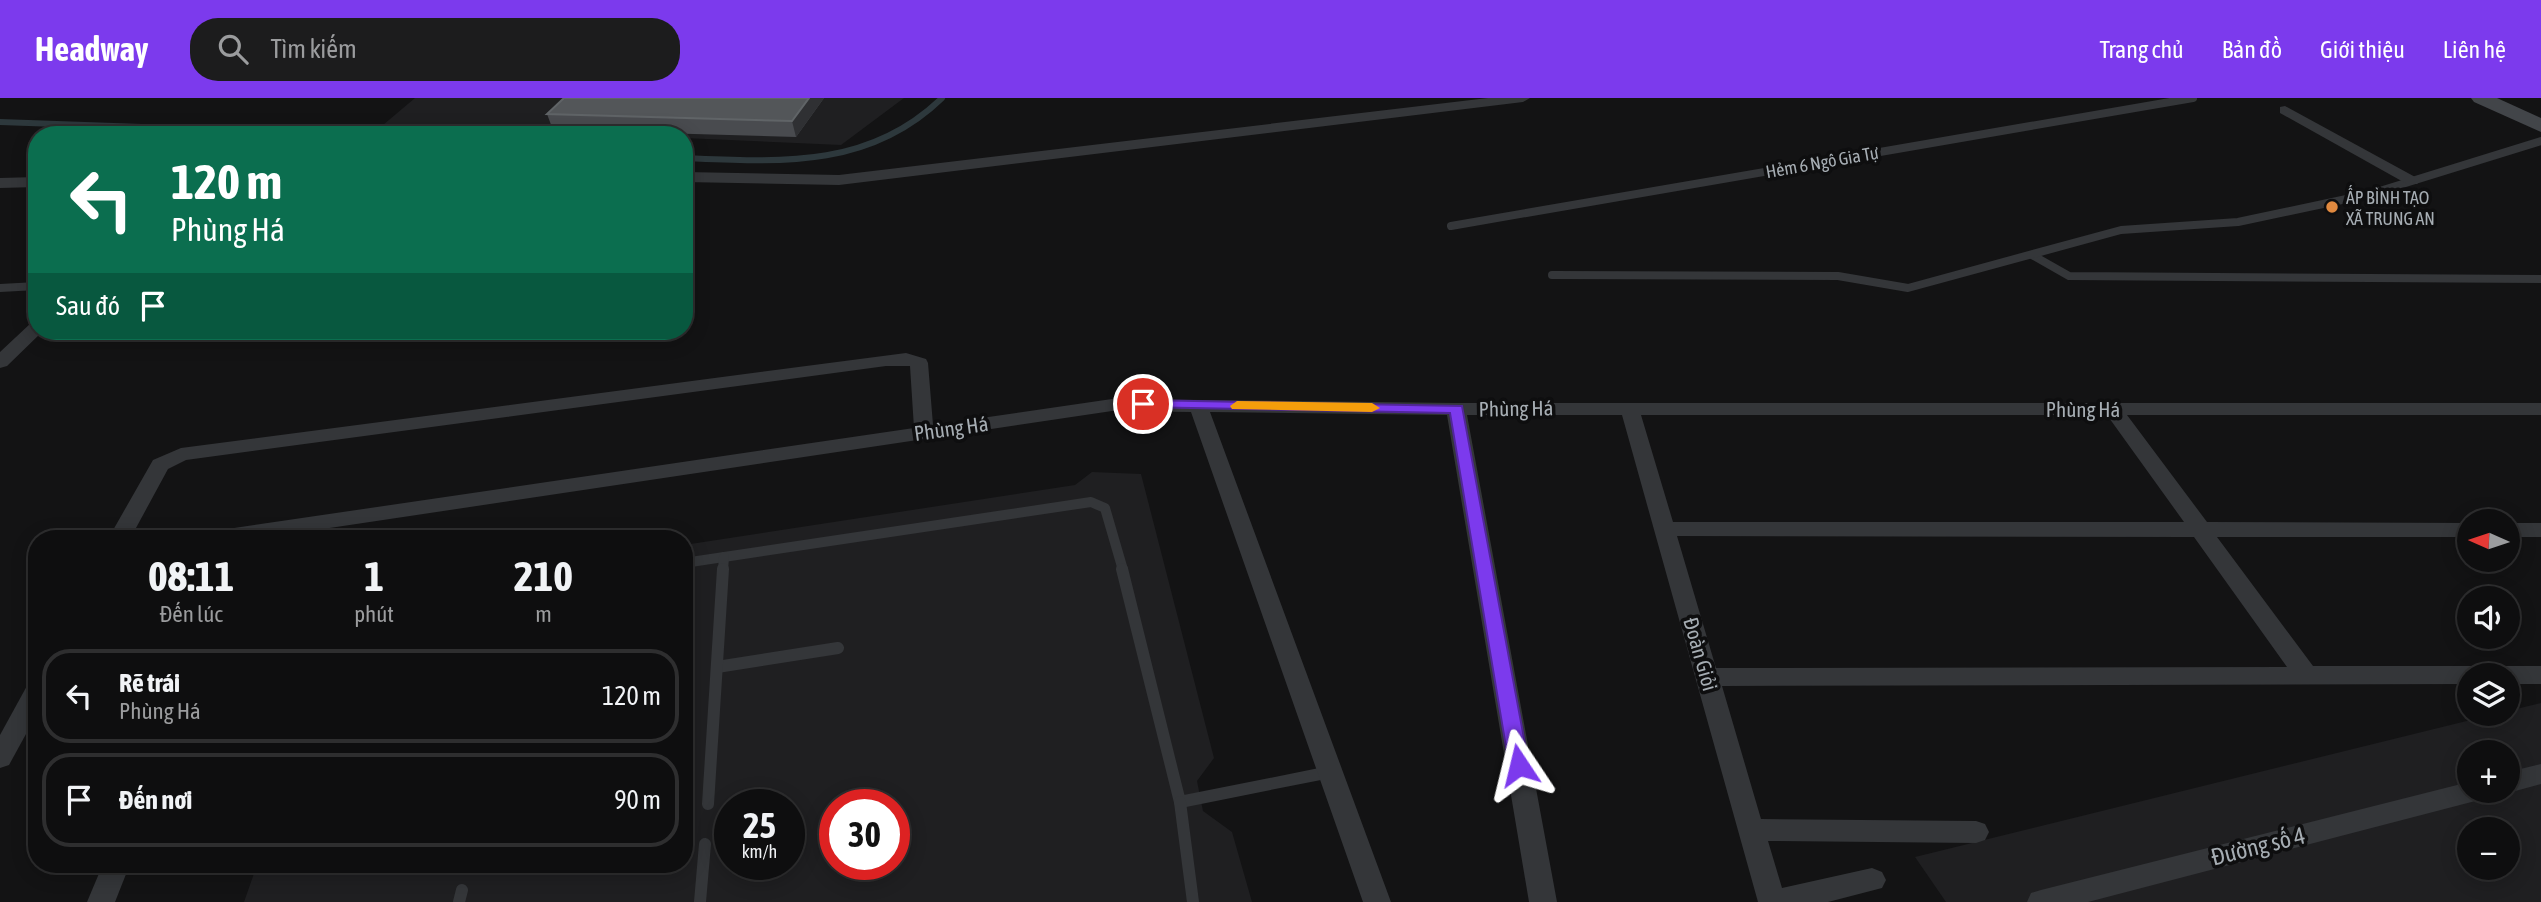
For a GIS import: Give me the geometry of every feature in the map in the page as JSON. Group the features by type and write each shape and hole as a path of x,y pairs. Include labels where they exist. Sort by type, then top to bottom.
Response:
{"main road":[{"path":"2481,98 2541,126"}],"street":[{"path":"693,177 839,180 1523,98"},
{"path":"2284,110 2413,181"},
{"path":"0,183 28,182"},
{"path":"0,362 28,336"},
{"path":"124,530 160,465 181,454 896,359 919,363 924,432"},
{"name":"Phùng Há","path":"297,530 1112,405 1456,409 2541,409"},
{"path":"1198,405 1377,902"},
{"name":"Đoàn Giỏi","path":"1629,407 1774,902"},
{"path":"1456,409 1543,902"},
{"path":"2113,409 2306,675"},
{"path":"1665,530 2457,530"},
{"path":"2520,530 2541,530"},
{"path":"1708,677 2541,675"},
{"path":"0,758 28,707"},
{"path":"2520,779 2541,774"},
{"name":"Đường số 4","path":"2041,902 2457,795"},
{"path":"1752,830 1976,832"},
{"path":"101,902 113,873"},
{"path":"1774,902 1872,880"}],"lane":[{"name":"Hẻm 6 Ngô Gia Tự","path":"1451,226 2193,98"},
{"path":"1552,275 1838,276 1908,288 2121,230 2238,222 2370,194 2541,141"},
{"path":"2032,255 2069,276 2541,279"},
{"path":"0,288 28,286"},
{"path":"693,562 1078,502 1091,502 1105,508 1180,802 1193,902"},
{"path":"709,804 724,557"},
{"path":"717,667 838,648"},
{"path":"1180,802 1330,772"},
{"path":"700,902 705,844"}],"shaded area":[{"path":"415,98 904,98 841,145 693,138 693,126 383,125"},
{"path":"1092,472 1141,474 1214,758 1197,781 1203,811 1232,832 1252,902 244,902 254,873 693,873 693,544 1075,485"},
{"path":"2541,703 2541,902 1946,902 1915,857 2457,723 2457,726 2520,726 2520,708"}],"building":[{"path":"564,98 809,98 792,121 547,114"}],"waterway":[{"path":"693,158 788,159 853,149 884,138 914,121 942,98"},
{"path":"0,122 113,126"}],"slow traffic":[{"path":"1237,406 1372,408"}],"place":[{"name":"ẤP BÌNH TẠO XÃ TRUNG AN","path":"2332,207"}],"route":[{"path":"1143,404 1456,409 1519,765"}]}
